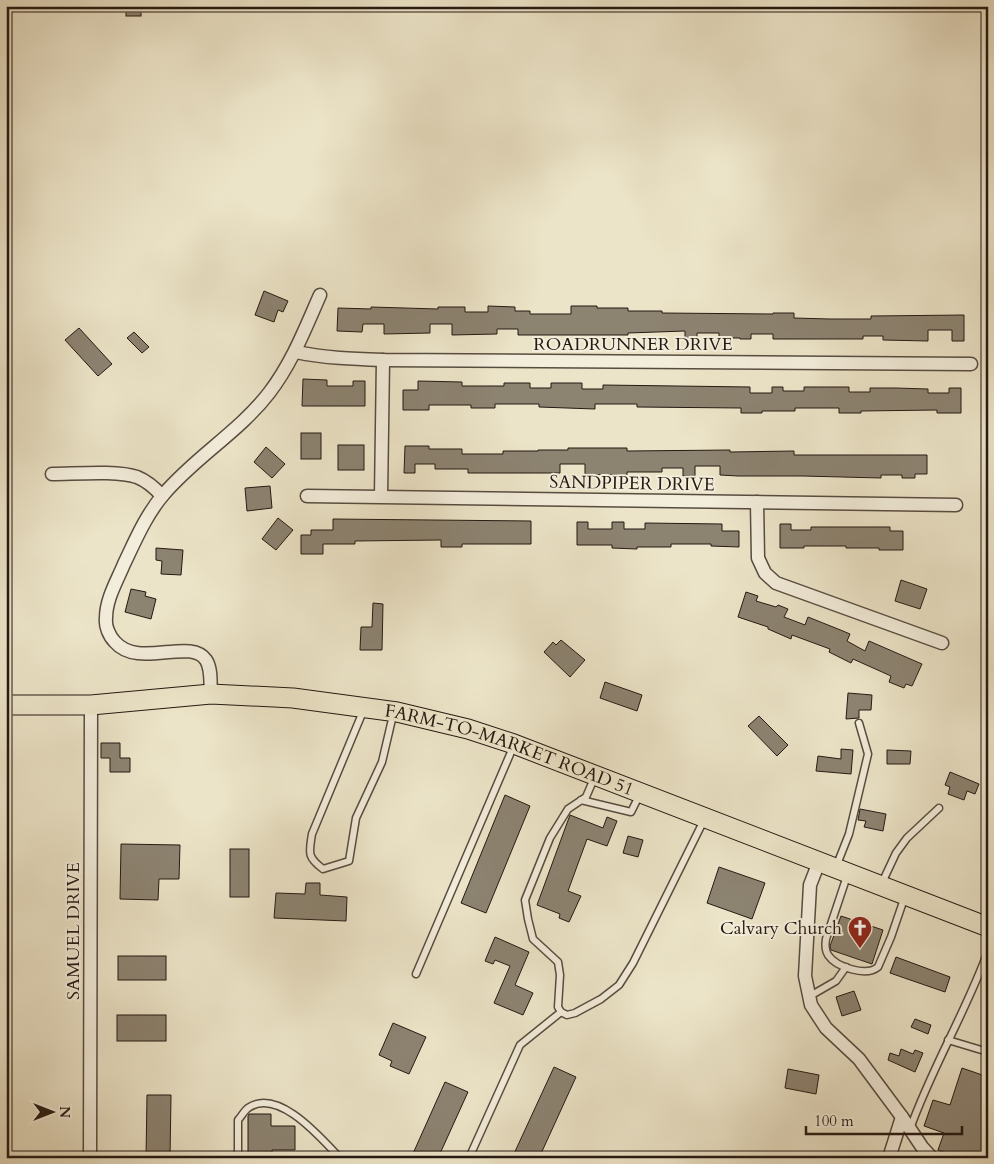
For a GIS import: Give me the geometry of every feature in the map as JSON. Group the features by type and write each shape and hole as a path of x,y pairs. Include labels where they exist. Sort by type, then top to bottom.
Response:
{"main road":[{"name":"FARM-TO-MARKET ROAD 51","path":"6,705 91,705 211,694 293,698 394,712 468,729 514,744 988,927"}],"street":[{"path":"211,694 210,670 206,660 198,652 130,653 119,647 110,636 106,619 108,604 138,534 162,496 185,472 244,422 270,392 296,352 320,295"},
{"name":"ROADRUNNER DRIVE","path":"296,352 314,356 383,360 970,364"},
{"path":"381,496 383,360"},
{"path":"52,474 120,474 137,477 150,484 162,496"},
{"name":"SANDPIPER DRIVE","path":"308,496 956,504"},
{"path":"757,502 758,558 765,573 776,583 942,643"},
{"name":"SAMUEL DRIVE","path":"90,1158 91,705"},
{"path":"834,868 810,884 806,976 811,1005 826,1028 859,1059 922,1147 932,1158"},
{"path":"889,1158 902,1117"}],"lane":[{"path":"365,708 312,834 310,851 312,861 323,869 349,861 356,818 382,762 394,712"},
{"path":"859,723 868,754 849,834 834,868 825,949 829,956 846,967 867,972 878,967 891,938 906,895"},
{"path":"416,974 514,744"},
{"path":"596,775 586,797 568,809 550,838 525,900 534,939 558,962 560,975 558,1007 561,1012 567,1015 575,1013 601,999 619,985 633,963 705,818"},
{"path":"581,800 631,812 640,793"},
{"path":"881,886 896,853 907,838 939,808"},
{"path":"910,1129 921,1096 979,977 988,951"},
{"path":"810,996 836,981 846,967"},
{"path":"468,1158 520,1045 561,1012"},
{"path":"948,1040 988,1052"},
{"path":"238,1158 238,1120 248,1108 265,1102 285,1108 313,1130 340,1158"}],"building":[{"path":"126,6 141,6 141,16 126,16"},
{"path":"264,291 288,301 283,312 278,310 274,322 255,315"},
{"path":"488,306 515,307 515,311 530,311 530,314 571,314 571,306 597,306 597,308 628,308 628,311 662,311 662,313 794,313 794,318 830,319 871,319 871,316 964,315 964,341 952,341 952,330 928,330 928,341 883,340 883,336 863,336 863,339 773,339 773,334 751,334 751,339 740,339 719,338 719,333 697,333 697,338 685,338 685,331 628,333 628,335 518,335 518,329 497,329 497,334 452,335 452,324 430,324 430,333 384,334 384,324 363,324 362,332 337,331 338,308 438,309 438,307 465,307 465,312 488,312"},
{"path":"79,328 112,364 98,376 65,340"},
{"path":"134,332 149,347 142,353 127,338"},
{"path":"303,379 327,380 327,386 353,386 353,381 365,381 365,406 302,406"},
{"path":"418,381 462,382 462,386 504,386 504,383 530,383 530,388 551,388 551,383 582,383 582,389 603,389 603,385 750,387 750,393 772,393 772,387 783,387 783,391 804,391 804,387 849,387 849,392 870,392 870,388 928,389 928,393 949,393 949,388 961,388 961,413 937,413 937,410 839,413 839,408 795,408 795,411 741,413 741,408 637,407 637,404 595,404 595,409 539,407 539,404 495,404 495,408 471,408 471,405 429,405 429,410 403,410 403,390 418,390"},
{"path":"301,433 321,433 321,459 301,459"},
{"path":"338,445 364,445 364,470 338,470"},
{"path":"405,446 429,446 429,449 462,449 462,454 503,454 503,451 568,450 568,448 627,448 627,451 794,451 794,455 927,455 927,474 915,474 915,478 902,478 902,475 881,475 881,478 738,476 720,475 720,466 695,466 695,476 683,476 683,468 662,468 662,472 627,472 627,475 605,475 585,474 585,464 560,464 560,473 468,473 468,469 435,469 435,464 415,464 415,473 404,473"},
{"path":"266,447 285,464 272,478 254,462"},
{"path":"270,486 272,508 247,511 245,488"},
{"path":"278,518 293,530 276,550 262,539"},
{"path":"333,519 531,521 531,544 462,544 462,547 441,547 441,540 355,541 355,544 323,544 323,554 301,554 301,535 311,535 311,530 333,530"},
{"path":"577,522 588,522 588,529 612,529 612,522 624,522 624,529 645,529 645,523 722,524 722,531 739,531 739,547 711,546 711,544 671,544 671,547 637,547 637,549 612,548 612,545 577,545"},
{"path":"780,524 791,524 791,530 811,530 811,527 890,527 890,531 903,531 903,550 846,548 846,546 780,548"},
{"path":"156,548 183,550 181,575 161,574 162,561 156,560"},
{"path":"901,580 927,589 920,609 895,601"},
{"path":"131,589 146,592 145,596 156,599 151,619 125,612"},
{"path":"746,592 758,596 756,601 788,609 784,617 805,625 808,617 850,634 847,641 865,651 869,641 922,664 912,686 906,684 904,688 889,682 891,676 853,659 851,663 829,652 830,649 792,635 791,639 768,629 768,627 738,617"},
{"path":"373,603 383,604 382,650 360,650 361,627 372,627"},
{"path":"561,640 585,660 570,677 544,652 553,642 556,645"},
{"path":"605,682 642,695 637,711 600,698"},
{"path":"848,693 872,695 871,710 859,710 859,718 846,719"},
{"path":"759,716 788,745 777,756 748,726"},
{"path":"101,743 120,743 120,758 130,758 130,772 110,772 110,758 101,758"},
{"path":"841,749 853,750 851,774 816,771 818,756 841,759"},
{"path":"887,750 911,751 910,764 887,764"},
{"path":"950,772 979,784 975,794 967,791 964,800 948,794 950,787 945,785"},
{"path":"505,795 530,806 486,913 461,903"},
{"path":"860,809 886,814 883,831 864,827 866,821 858,820"},
{"path":"570,815 603,828 607,817 617,821 607,846 587,839 568,891 581,896 569,922 559,918 560,914 537,905"},
{"path":"628,836 643,840 638,857 623,853"},
{"path":"121,844 180,845 179,879 159,879 158,900 120,899"},
{"path":"230,849 249,849 249,897 230,897"},
{"path":"719,867 765,883 752,919 707,903"},
{"path":"306,883 320,883 320,895 347,897 346,921 274,918 276,893 305,894"},
{"path":"841,916 883,930 872,964 831,950 830,946"},
{"path":"495,937 529,952 515,985 533,993 523,1015 494,1003 510,966 495,960 493,964 485,961"},
{"path":"118,956 166,956 166,980 118,980"},
{"path":"896,957 950,977 945,992 890,973"},
{"path":"854,991 861,1010 842,1016 836,997"},
{"path":"117,1015 166,1015 166,1041 117,1041"},
{"path":"915,1019 931,1025 928,1034 911,1027"},
{"path":"393,1023 426,1037 409,1074 390,1066 392,1061 379,1055"},
{"path":"901,1049 913,1054 915,1050 923,1053 915,1072 888,1060 890,1053 899,1056"},
{"path":"554,1067 576,1077 539,1158 512,1158"},
{"path":"962,1068 988,1077 988,1158 959,1158 938,1150 944,1133 924,1126 933,1100 950,1105"},
{"path":"788,1069 819,1075 816,1094 785,1088"},
{"path":"445,1082 468,1092 438,1158 411,1158"},
{"path":"147,1095 171,1095 170,1158 146,1158"},
{"path":"249,1114 271,1114 271,1126 295,1126 295,1150 272,1150 272,1158 248,1158"}],"place":[{"name":"Calvary Church","path":"860,949"}]}
